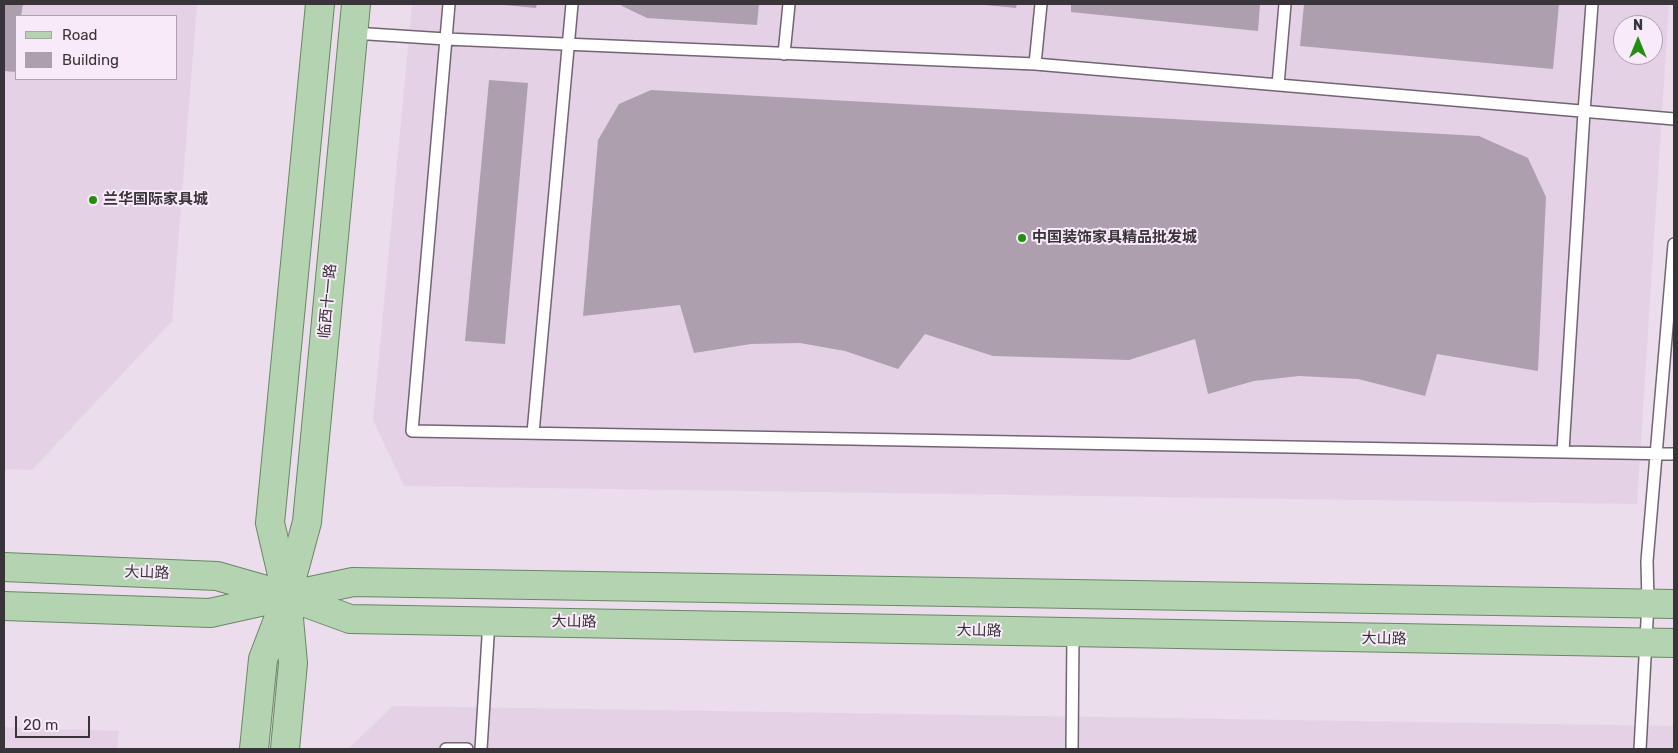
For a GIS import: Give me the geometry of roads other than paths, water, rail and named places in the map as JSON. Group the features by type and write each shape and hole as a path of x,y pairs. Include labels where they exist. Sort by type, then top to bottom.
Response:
{"main road":[{"name":"临西十一路","path":"285,749 293,663 287,596 270,524 320,4"},
{"name":"临西十一路","path":"254,749 263,659 287,596 307,522 356,4"},
{"name":"大山路","path":"4,567 217,576 287,596 350,619 489,620 1072,633 1674,643"},
{"name":"大山路","path":"4,606 210,613 352,582 1661,603"},
{"name":"临西十一路","path":"272,749 287,596"}],"lane":[{"path":"449,4 412,431 1674,454"},
{"path":"532,433 572,4"},
{"path":"784,54 789,4"},
{"path":"1035,64 1041,4"},
{"path":"1278,85 1285,4"},
{"path":"1563,451 1592,4"},
{"path":"353,33 446,39 1035,64 1674,120"},
{"path":"1640,749 1646,642 1661,603 1647,561 1674,244"},
{"path":"481,749 489,620"},
{"path":"1072,633 1072,749"},
{"path":"446,749 467,749"}],"place":[{"name":"兰华国际家具城","path":"93,200"},
{"name":"中国装饰家具精品批发城","path":"1022,238"}]}
